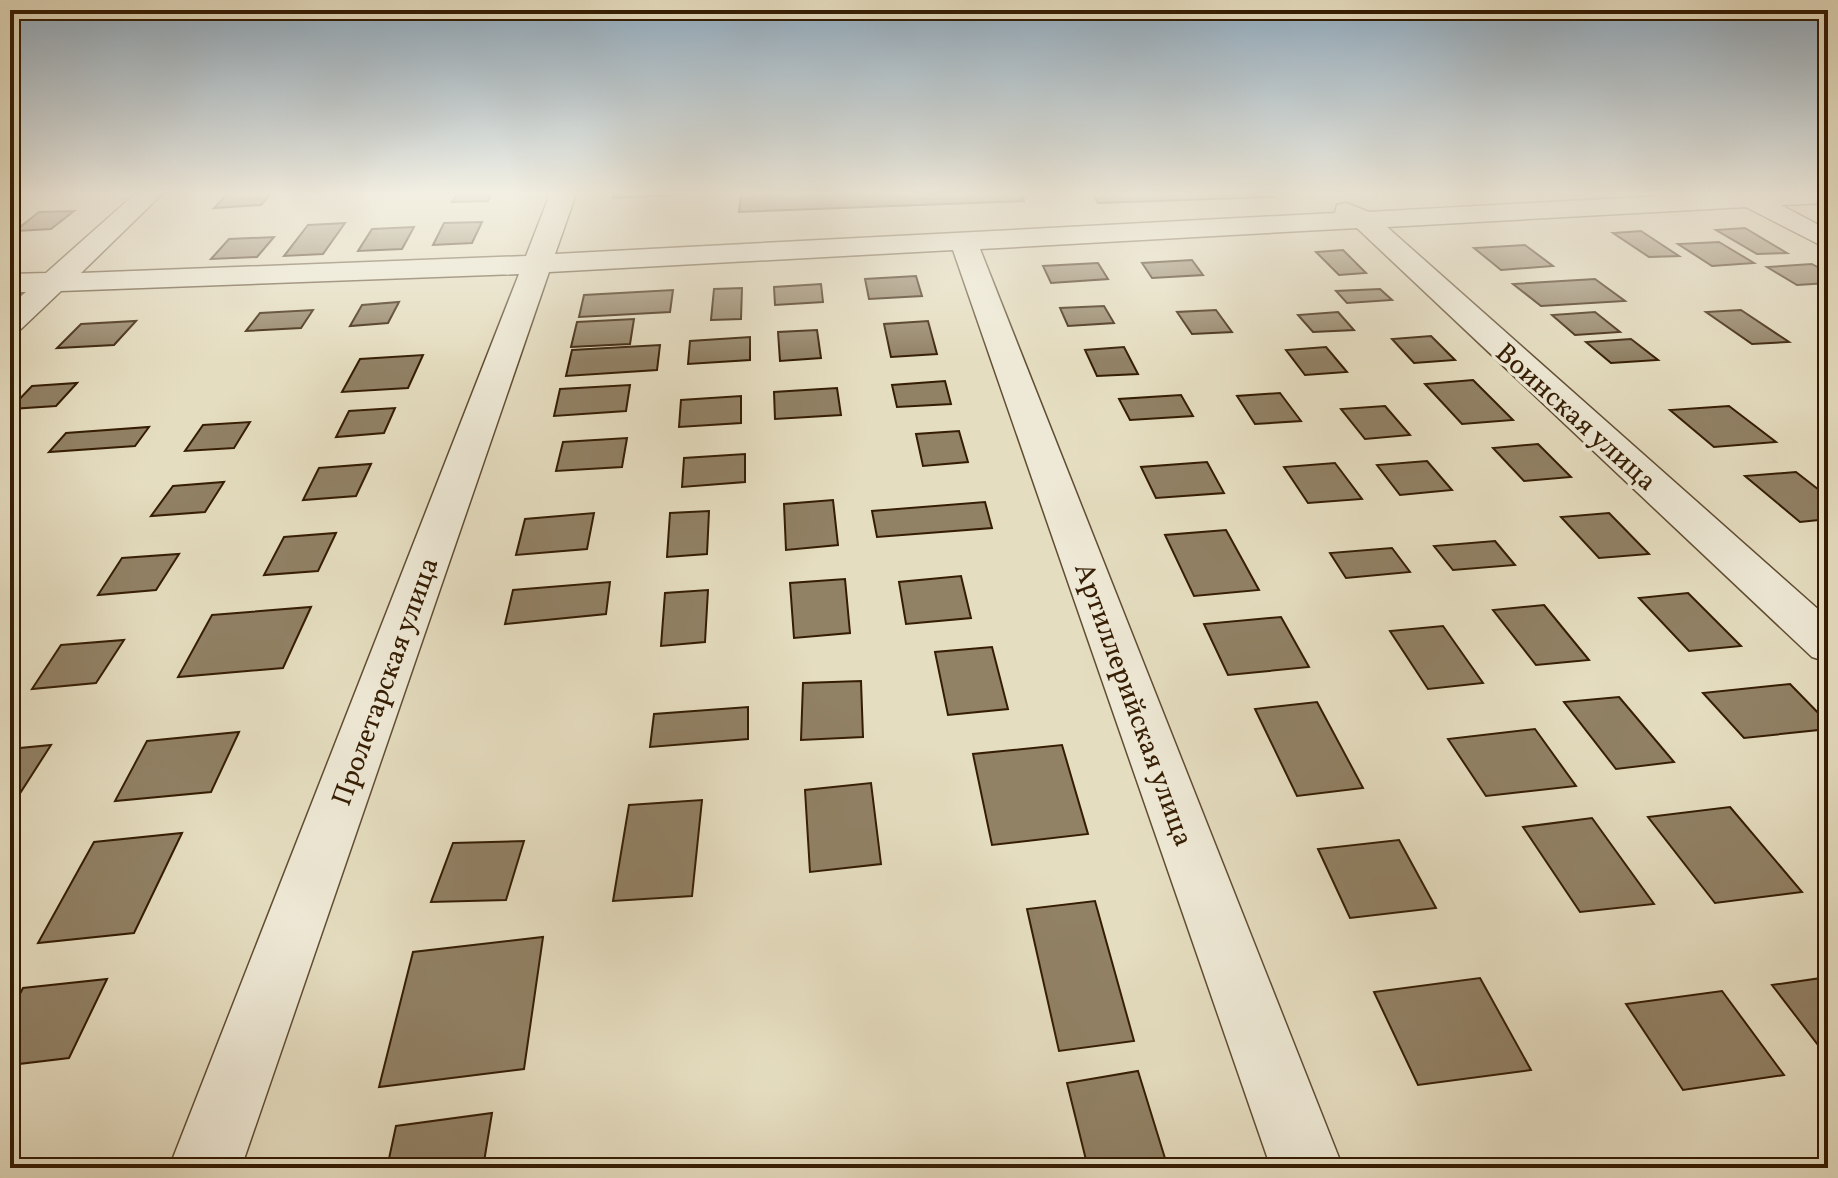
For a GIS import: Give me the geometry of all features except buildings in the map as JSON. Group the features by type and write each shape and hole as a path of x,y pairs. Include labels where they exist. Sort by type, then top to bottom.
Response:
{"street":[{"path":"10,322 90,249"},
{"name":"Пролетарская улица","path":"205,1168 543,249"},
{"path":"10,283 538,264 804,249"},
{"name":"Артиллерийская улица","path":"966,249 1307,1168"},
{"name":"Воинская улица","path":"1396,249 1828,645"}]}
